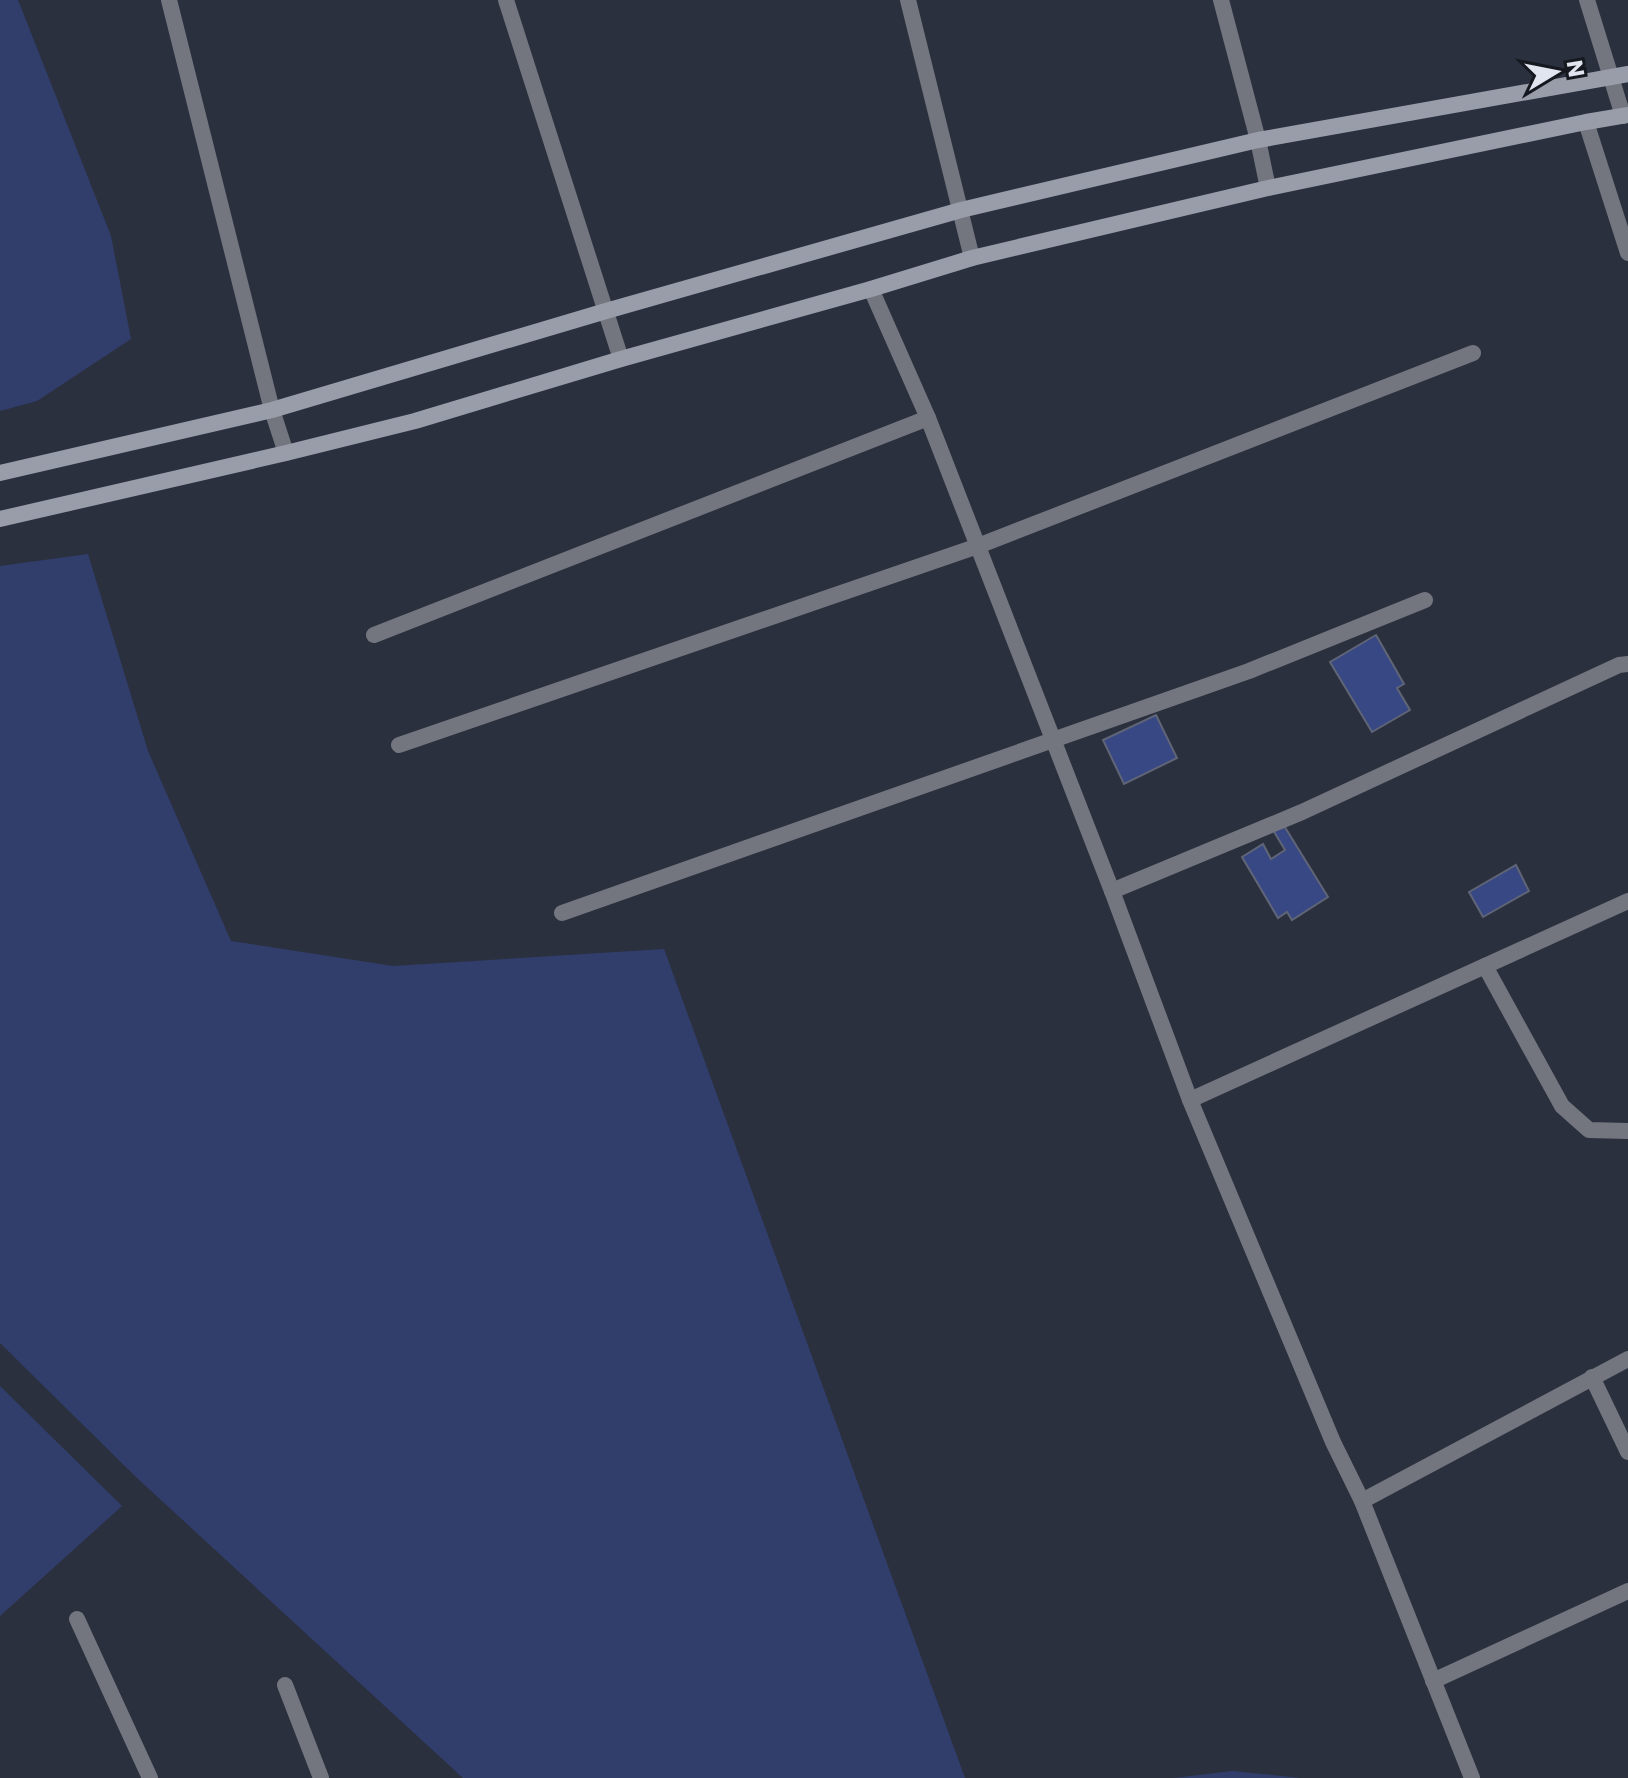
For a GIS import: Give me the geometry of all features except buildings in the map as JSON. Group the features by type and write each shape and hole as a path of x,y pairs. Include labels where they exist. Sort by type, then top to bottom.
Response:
{"main road":[{"path":"0,473 272,410 961,210 1258,140 1628,74"},
{"path":"0,519 415,421 972,258 1268,188 1625,116"}],"street":[{"path":"169,0 272,410 286,453"},
{"path":"506,0 621,359"},
{"path":"908,0 972,258"},
{"path":"1221,0 1268,188"},
{"path":"1587,0 1625,116"},
{"path":"1586,122 1628,253"},
{"path":"871,289 928,418 1190,1100 1333,1442 1362,1501 1472,1778"},
{"path":"399,745 978,546 1473,353"},
{"path":"374,635 928,418"},
{"path":"562,913 1249,671 1425,600"},
{"path":"1112,891 1302,812 1619,665 1628,664"},
{"path":"1190,1100 1628,901"},
{"path":"1485,966 1562,1106 1589,1130 1628,1131"},
{"path":"1362,1501 1628,1359"},
{"path":"1592,1377 1628,1452"},
{"path":"1433,1681 1628,1591"},
{"path":"77,1619 150,1778"},
{"path":"285,1685 321,1778"}],"shaded area":[{"path":"0,0 18,0 111,236 131,339 37,401 0,411"},
{"path":"88,554 148,751 231,941 393,966 664,949 965,1778 463,1778 137,1478 0,1343 0,566"},
{"path":"0,1386 122,1506 0,1616"},
{"path":"1232,1771 1301,1778 1174,1778"}]}
